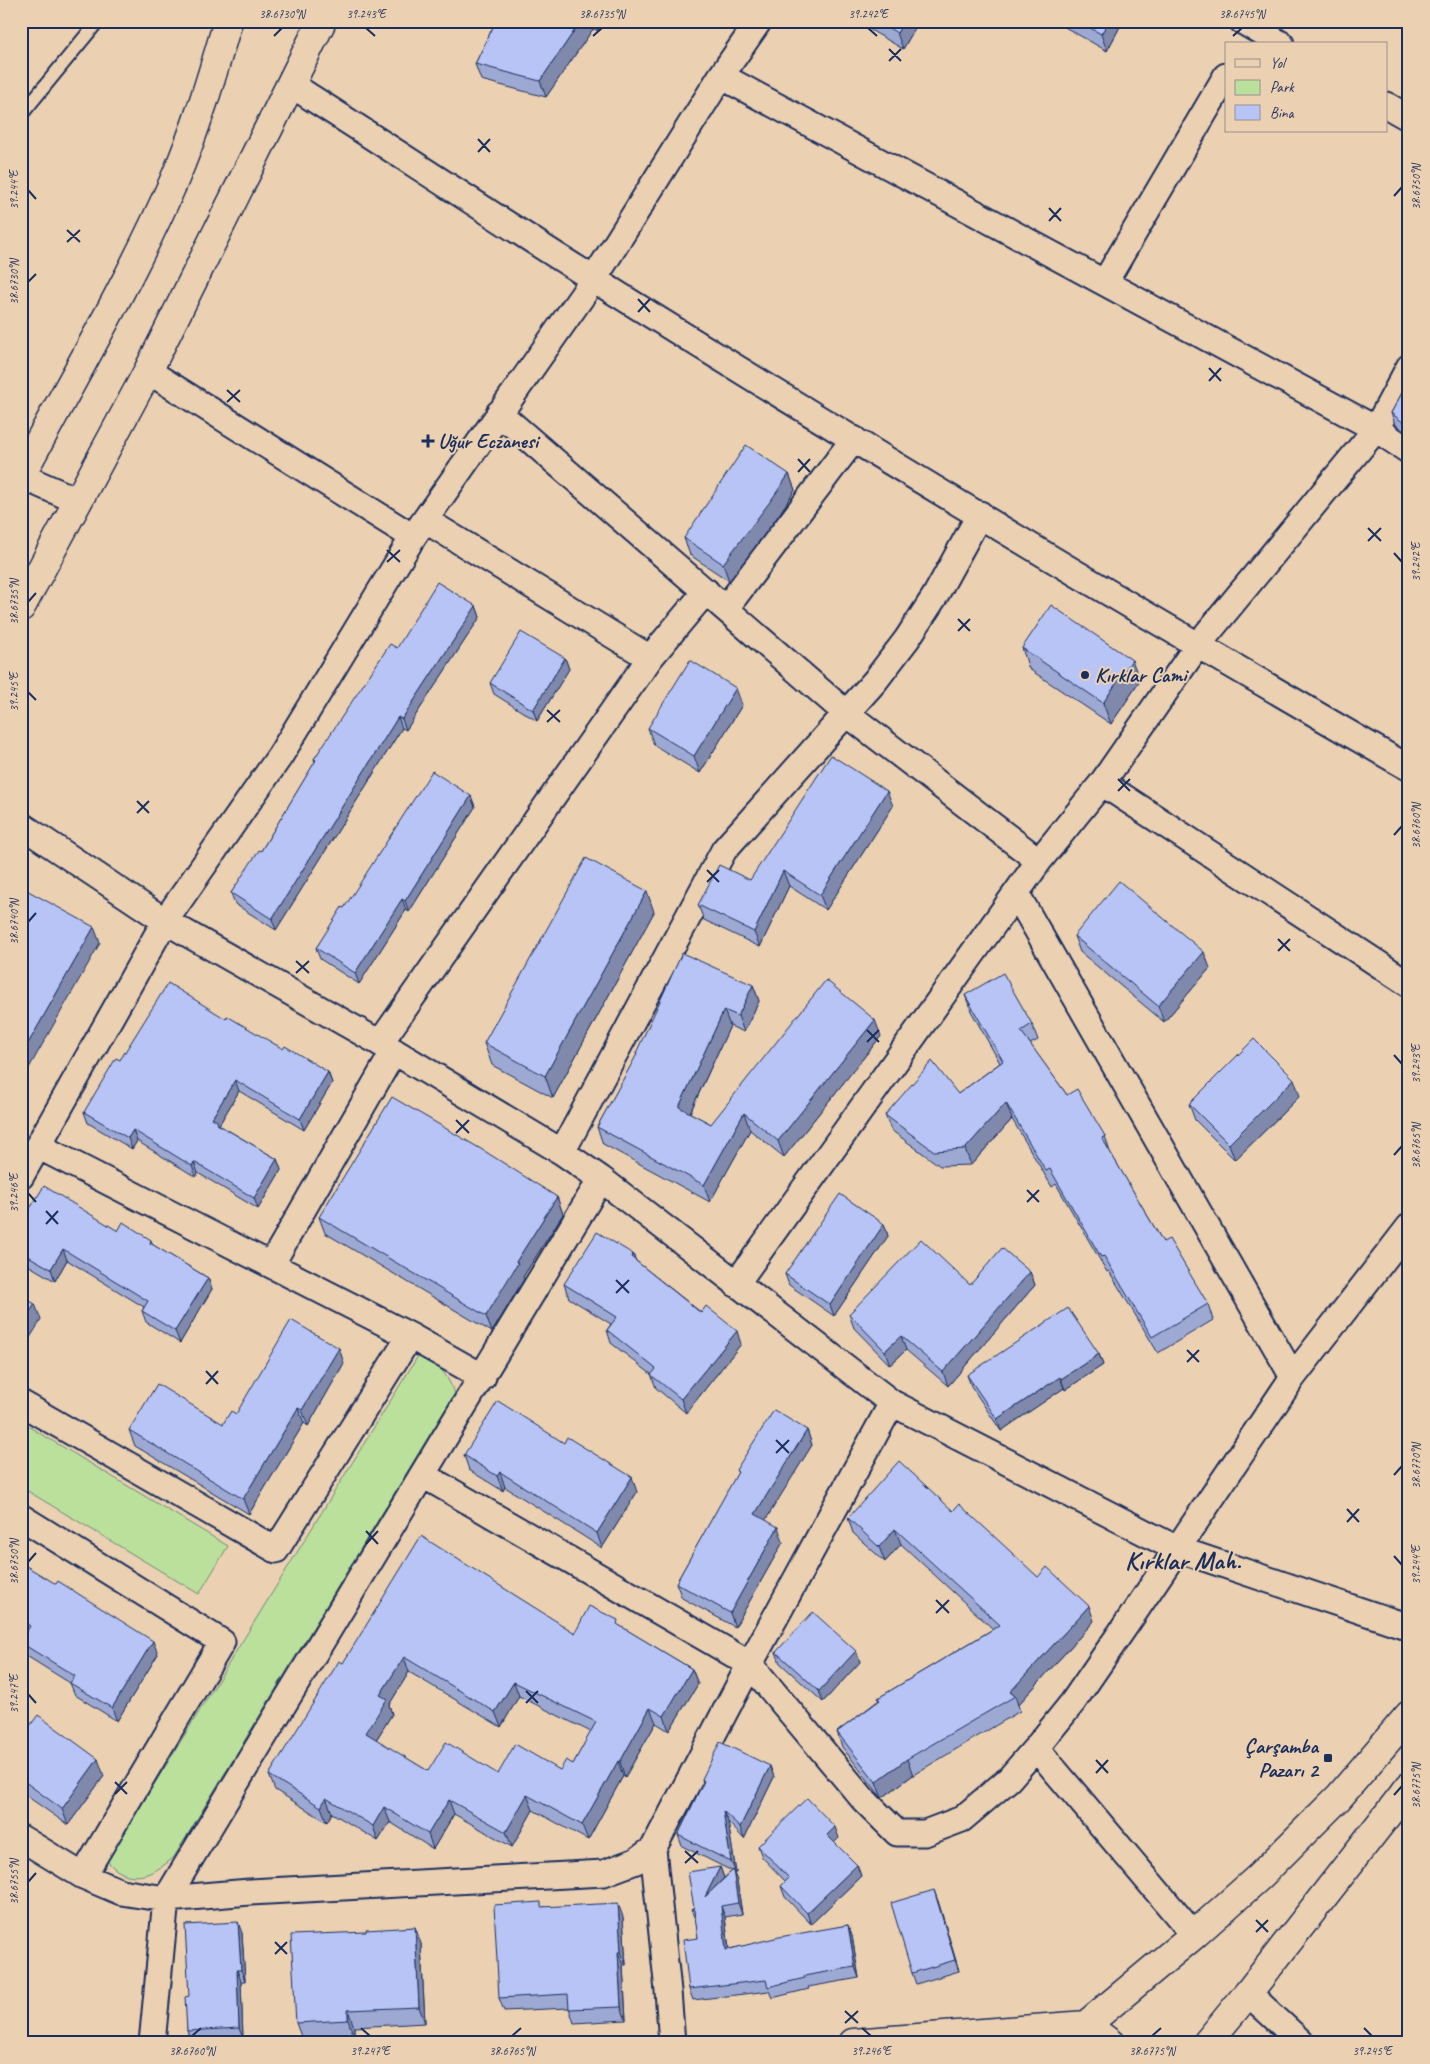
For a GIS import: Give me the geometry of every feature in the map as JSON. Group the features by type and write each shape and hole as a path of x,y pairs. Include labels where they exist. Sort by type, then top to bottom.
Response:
{"main road":[{"path":"21,476 141,251 173,182 198,120 228,21"},
{"path":"23,598 148,372 322,21"},
{"path":"1077,2034 1259,1877 1339,1797 1409,1715"},
{"path":"1207,2043 1409,1786"},
{"path":"853,2043 1077,2034 1110,2043"}],"street":[{"path":"21,1176 165,921 280,756 419,529 594,279 721,76 759,21"},
{"path":"1247,31 1276,42"},
{"path":"721,76 1376,429 1409,451"},
{"path":"1105,282 1225,78"},
{"path":"290,84 594,279 854,439 1197,646 1409,768"},
{"path":"1388,106 1409,118"},
{"path":"736,1284 1039,861 1102,783 1197,646 1376,429 1409,366"},
{"path":"148,372 419,529 650,658"},
{"path":"499,413 846,713 1039,861"},
{"path":"726,608 854,439"},
{"path":"21,476 78,501"},
{"path":"562,1152 724,850 875,681 907,639 935,596 980,514"},
{"path":"271,1265 387,1047 650,658 706,591"},
{"path":"1102,783 1409,984"},
{"path":"21,825 165,921 387,1047 562,1152 601,1179 892,1403 1177,1549 1409,1627"},
{"path":"1016,894 1293,1377"},
{"path":"38,1146 410,1336 482,1377"},
{"path":"152,2043 166,1900 601,1179"},
{"path":"423,1475 750,1664 863,1799 897,1833 925,1833 962,1819 1009,1779 1036,1748 1072,1702 1293,1377 1409,1227"},
{"path":"21,1402 276,1550 410,1336"},
{"path":"21,1838 82,1876 121,1892 166,1900 250,1892 604,1873 636,1861 653,1849 750,1664 892,1403"},
{"path":"21,1517 222,1642 82,1876"},
{"path":"1036,1748 1194,1935"},
{"path":"653,1849 672,2043"},
{"path":"1248,1993 1302,2043"}],"lane":[{"path":"21,115 98,21"}],"green space":[{"path":"418,1356 431,1361 441,1369 455,1393 174,1857 166,1864 149,1873 132,1876 123,1874 107,1861"},
{"path":"21,1422 228,1546 199,1594 21,1487"}],"building":[{"path":"496,21 581,21 540,81 475,64"},
{"path":"877,21 904,21 897,33"},
{"path":"1078,21 1109,21 1101,34"},
{"path":"1409,380 1409,427 1391,413"},
{"path":"746,445 789,474 723,564 684,538"},
{"path":"437,582 476,606 402,719 398,717 272,919 231,893 259,850 261,851 316,760 314,759 390,644 397,648"},
{"name":"Kırklar Cami","path":"1051,605 1132,660 1103,703 1022,648"},
{"path":"521,632 565,658 533,710 490,683"},
{"path":"690,660 736,688 694,756 648,728"},
{"path":"831,755 887,791 820,895 783,871 754,932 698,905 719,865 750,880"},
{"path":"432,771 471,796 405,901 402,899 355,973 316,948"},
{"path":"586,858 647,891 545,1076 484,1043"},
{"path":"1119,881 1204,952 1158,1006 1074,936"},
{"path":"21,887 94,927 21,1056"},
{"path":"682,953 753,985 738,1016 724,1010 679,1107 711,1124 826,980 875,1020 778,1141 744,1113 704,1185 597,1127 637,1054"},
{"path":"1003,973 1032,1024 1021,1031 1067,1095 1077,1089 1105,1136 1102,1138 1163,1242 1169,1239 1208,1304 1152,1337 1104,1256 1101,1257 1050,1169 1046,1171 1006,1103 965,1149 934,1151 885,1115 932,1061 958,1094 1003,1061 965,995"},
{"path":"168,983 226,1019 227,1016 283,1049 285,1046 328,1072 300,1119 235,1080 212,1118 218,1122 217,1124 277,1159 254,1198 194,1162 192,1166 133,1130 128,1138 84,1112 116,1058 120,1060"},
{"path":"1254,1039 1294,1079 1229,1144 1189,1104"},
{"path":"392,1097 486,1152 557,1197 516,1262 518,1263 486,1316 319,1217"},
{"path":"44,1186 118,1231 123,1222 151,1240 150,1243 208,1278 175,1331 142,1311 148,1301 63,1249 51,1269 21,1252 21,1223"},
{"path":"840,1194 884,1224 830,1305 785,1274"},
{"path":"597,1232 633,1254 631,1257 701,1313 706,1306 737,1331 681,1399 651,1375 656,1369 607,1330 617,1317 564,1284"},
{"path":"921,1239 970,1285 1002,1248 1030,1272 943,1372 901,1336 885,1351 849,1314"},
{"path":"21,1296 35,1304 21,1326"},
{"path":"1068,1308 1099,1354 1061,1379 1060,1377 997,1419 967,1375"},
{"path":"291,1320 339,1348 302,1410 298,1408 243,1499 129,1430 157,1384 223,1424 231,1411 236,1414"},
{"path":"498,1401 564,1443 567,1437 632,1477 597,1533 500,1472 497,1476 464,1455"},
{"path":"774,1410 807,1430 755,1514 778,1527 730,1613 676,1583 738,1472 736,1470"},
{"path":"899,1461 953,1511 959,1504 1038,1577 1047,1567 1089,1606 1010,1692 1015,1696 907,1759 876,1782 837,1732 880,1700 878,1698 1000,1625 895,1529 879,1547 848,1518"},
{"path":"421,1536 575,1633 589,1606 618,1620 617,1624 692,1669 664,1716 650,1708 582,1825 527,1795 506,1832 449,1800 428,1834 384,1807 373,1826 326,1798 321,1807 269,1775 339,1661 343,1663","holes":["404,1657 495,1712 514,1682 596,1722 573,1764 566,1760 560,1770 515,1744 498,1774 446,1742 428,1771 366,1733 387,1699 380,1695"]},
{"path":"21,1563 56,1584 58,1581 153,1641 112,1708 70,1683 75,1676 21,1643 30,1626 21,1620"},
{"path":"813,1612 856,1651 819,1691 776,1652"},
{"path":"38,1715 98,1759 62,1809 21,1779 21,1738"},
{"path":"720,1742 770,1766 740,1827 723,1811 731,1862 678,1835"},
{"path":"807,1798 835,1827 827,1835 857,1865 807,1913 781,1886 789,1878 758,1846"},
{"path":"720,1867 705,1897 733,1870 738,1903 721,1906 726,1950 779,1937 848,1925 855,1967 804,1976 805,1978 768,1987 766,1980 689,1989 683,1940 698,1938 694,1910 691,1910 694,1908 688,1872"},
{"path":"934,1890 955,1960 912,1973 891,1903"},
{"path":"541,1902 541,1907 618,1903 621,1952 618,1952 621,2007 569,2009 568,1994 499,1998 494,1905"},
{"path":"238,1922 241,1970 237,1970 239,2028 187,2031 185,1997 189,1996 185,1925"},
{"path":"415,1927 419,2007 348,2010 348,2020 296,2023 291,1935 366,1932 366,1930"}],"place":[{"name":"Uğur Eczanesi","path":"428,441"},
{"name":"Kırklar Cami","path":"1085,675"},
{"name":"Çarşamba Pazarı 2","path":"1328,1758"}],"district":[{"name":"Kırklar Mah.","path":"1183,1560"}]}
